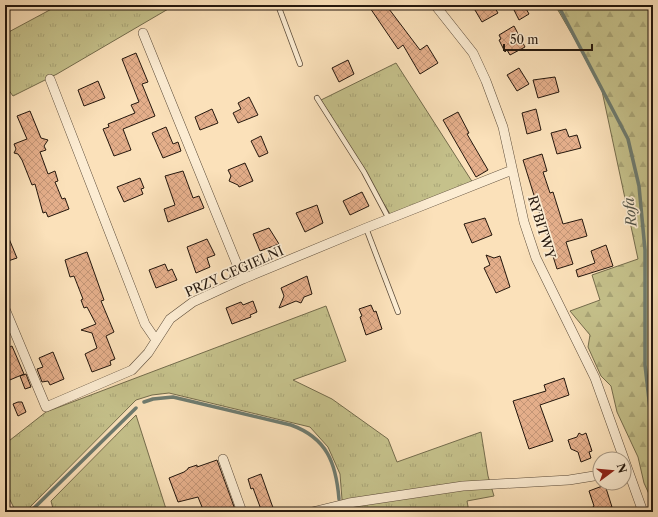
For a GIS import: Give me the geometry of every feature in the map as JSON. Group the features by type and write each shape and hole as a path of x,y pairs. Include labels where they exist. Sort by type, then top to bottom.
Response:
{"street":[{"name":"RYBITWY","path":"435,5 473,53 486,81 503,127 524,222 536,258 595,378 621,451"},
{"path":"143,33 242,279"},
{"path":"50,79 145,324 156,340"},
{"name":"PRZY CEGIELNI","path":"5,309 46,407 132,370 146,357 170,319 184,308 242,279 389,218 512,170"},
{"path":"223,459 242,512"},
{"path":"312,512 349,503 463,486 569,480 592,476"},
{"name":"RYBITWY","path":"632,484 643,512"}],"lane":[{"path":"278,5 300,64"},
{"path":"317,98 364,172 389,218"},
{"path":"366,228 398,312"}],"green space":[{"path":"59,5 175,5 57,74 13,96 5,85 5,34"},
{"path":"555,5 653,5 653,503 644,483 638,457 617,412 611,386 601,376 588,347 590,335 570,311 600,300 592,275 638,259 602,91"},
{"path":"396,63 473,183 390,214 321,100"},
{"path":"326,306 346,361 293,380 332,399 388,439 397,462 481,432 488,476 494,496 467,501 469,512 343,512 340,474 328,447 310,427 169,393 152,395 136,400 25,512 16,512 5,490 5,444 46,412"},
{"path":"136,415 167,512 54,512 51,501"}],"building":[{"path":"368,5 386,5 420,50 427,45 438,63 420,74 403,45 398,49"},
{"path":"472,5 493,5 498,13 482,22"},
{"path":"519,5 524,5 529,14 519,20 513,8"},
{"path":"514,26 525,47 510,55 507,50 505,52 499,40 501,39 499,35"},
{"path":"136,53 148,82 142,84 155,116 123,129 131,150 114,156 103,129 109,127 108,124 135,113 131,105 139,102 122,59"},
{"path":"348,60 354,74 339,82 332,68"},
{"path":"519,68 529,84 517,91 507,75"},
{"path":"555,77 559,92 538,98 533,80"},
{"path":"98,81 105,98 84,106 78,90"},
{"path":"249,97 258,115 238,123 233,113 241,109 238,103"},
{"path":"212,109 218,123 200,130 195,117"},
{"path":"536,109 541,130 527,134 522,113"},
{"path":"30,111 41,138 48,140 44,146 46,150 40,152 48,174 55,171 58,181 55,182 62,199 65,198 69,209 48,217 46,212 43,213 35,184 32,185 22,160 18,154 14,153 16,149 14,144 27,139 17,116"},
{"path":"458,112 469,133 467,134 488,170 476,177 443,120"},
{"path":"166,127 173,144 178,142 181,151 163,158 152,133"},
{"path":"566,129 569,137 577,135 581,148 557,154 551,133"},
{"path":"261,136 268,153 259,157 251,141"},
{"path":"542,154 547,171 543,172 550,193 553,192 563,224 582,219 587,236 566,242 573,264 557,269 523,160"},
{"path":"245,163 253,181 239,187 238,185 229,181 231,176 228,170"},
{"path":"183,171 193,198 199,196 204,208 168,222 164,209 175,205 165,176"},
{"path":"140,178 144,188 141,189 143,194 124,202 117,187"},
{"path":"362,192 369,206 350,215 343,201"},
{"path":"317,205 323,223 305,232 296,213"},
{"path":"485,218 492,235 472,243 464,224"},
{"path":"269,228 279,244 260,251 253,234"},
{"path":"5,229 17,258 5,262"},
{"path":"207,239 215,255 207,258 210,267 196,273 187,247"},
{"path":"606,245 613,266 578,277 576,270 595,263 591,251"},
{"path":"87,252 104,300 101,301 114,332 106,336 115,359 110,361 111,365 92,372 85,354 97,348 92,333 81,330 96,324 87,307 84,308 81,300 83,299 74,276 70,277 65,260"},
{"path":"486,255 494,258 500,256 510,287 496,293 484,268 490,265"},
{"path":"165,264 168,271 172,269 177,280 156,288 149,270"},
{"path":"307,276 312,294 304,297 301,303 296,301 279,308 284,296 281,288"},
{"path":"253,301 257,312 250,315 251,317 232,324 226,308 241,302 243,305"},
{"path":"371,305 374,312 376,311 382,329 366,335 359,309"},
{"path":"12,346 24,374 5,382 5,349"},
{"path":"53,352 64,379 50,385 48,381 42,382 37,369 43,367 39,358"},
{"path":"26,374 31,387 25,389 20,376"},
{"path":"564,378 569,395 540,405 553,441 529,449 513,401 546,391 544,385"},
{"path":"22,402 26,412 18,416 13,404"},
{"path":"579,433 582,435 586,433 592,451 589,452 591,458 581,462 578,452 571,449 568,440 577,437"},
{"path":"217,460 236,512 204,512 198,497 178,502 169,478 184,472 188,468 197,465 197,467"},
{"path":"261,474 275,512 262,512 253,488 251,489 248,479"},
{"path":"589,491 607,491 612,507 604,509 605,512 587,512 594,506"}],"waterway":[{"name":"Rofa","path":"558,5 628,139 639,186 645,250 645,365 653,435"},
{"path":"144,402 153,399 173,397 291,425 303,430 313,437 327,453 335,474 339,499"},
{"path":"30,512 136,408"}]}
